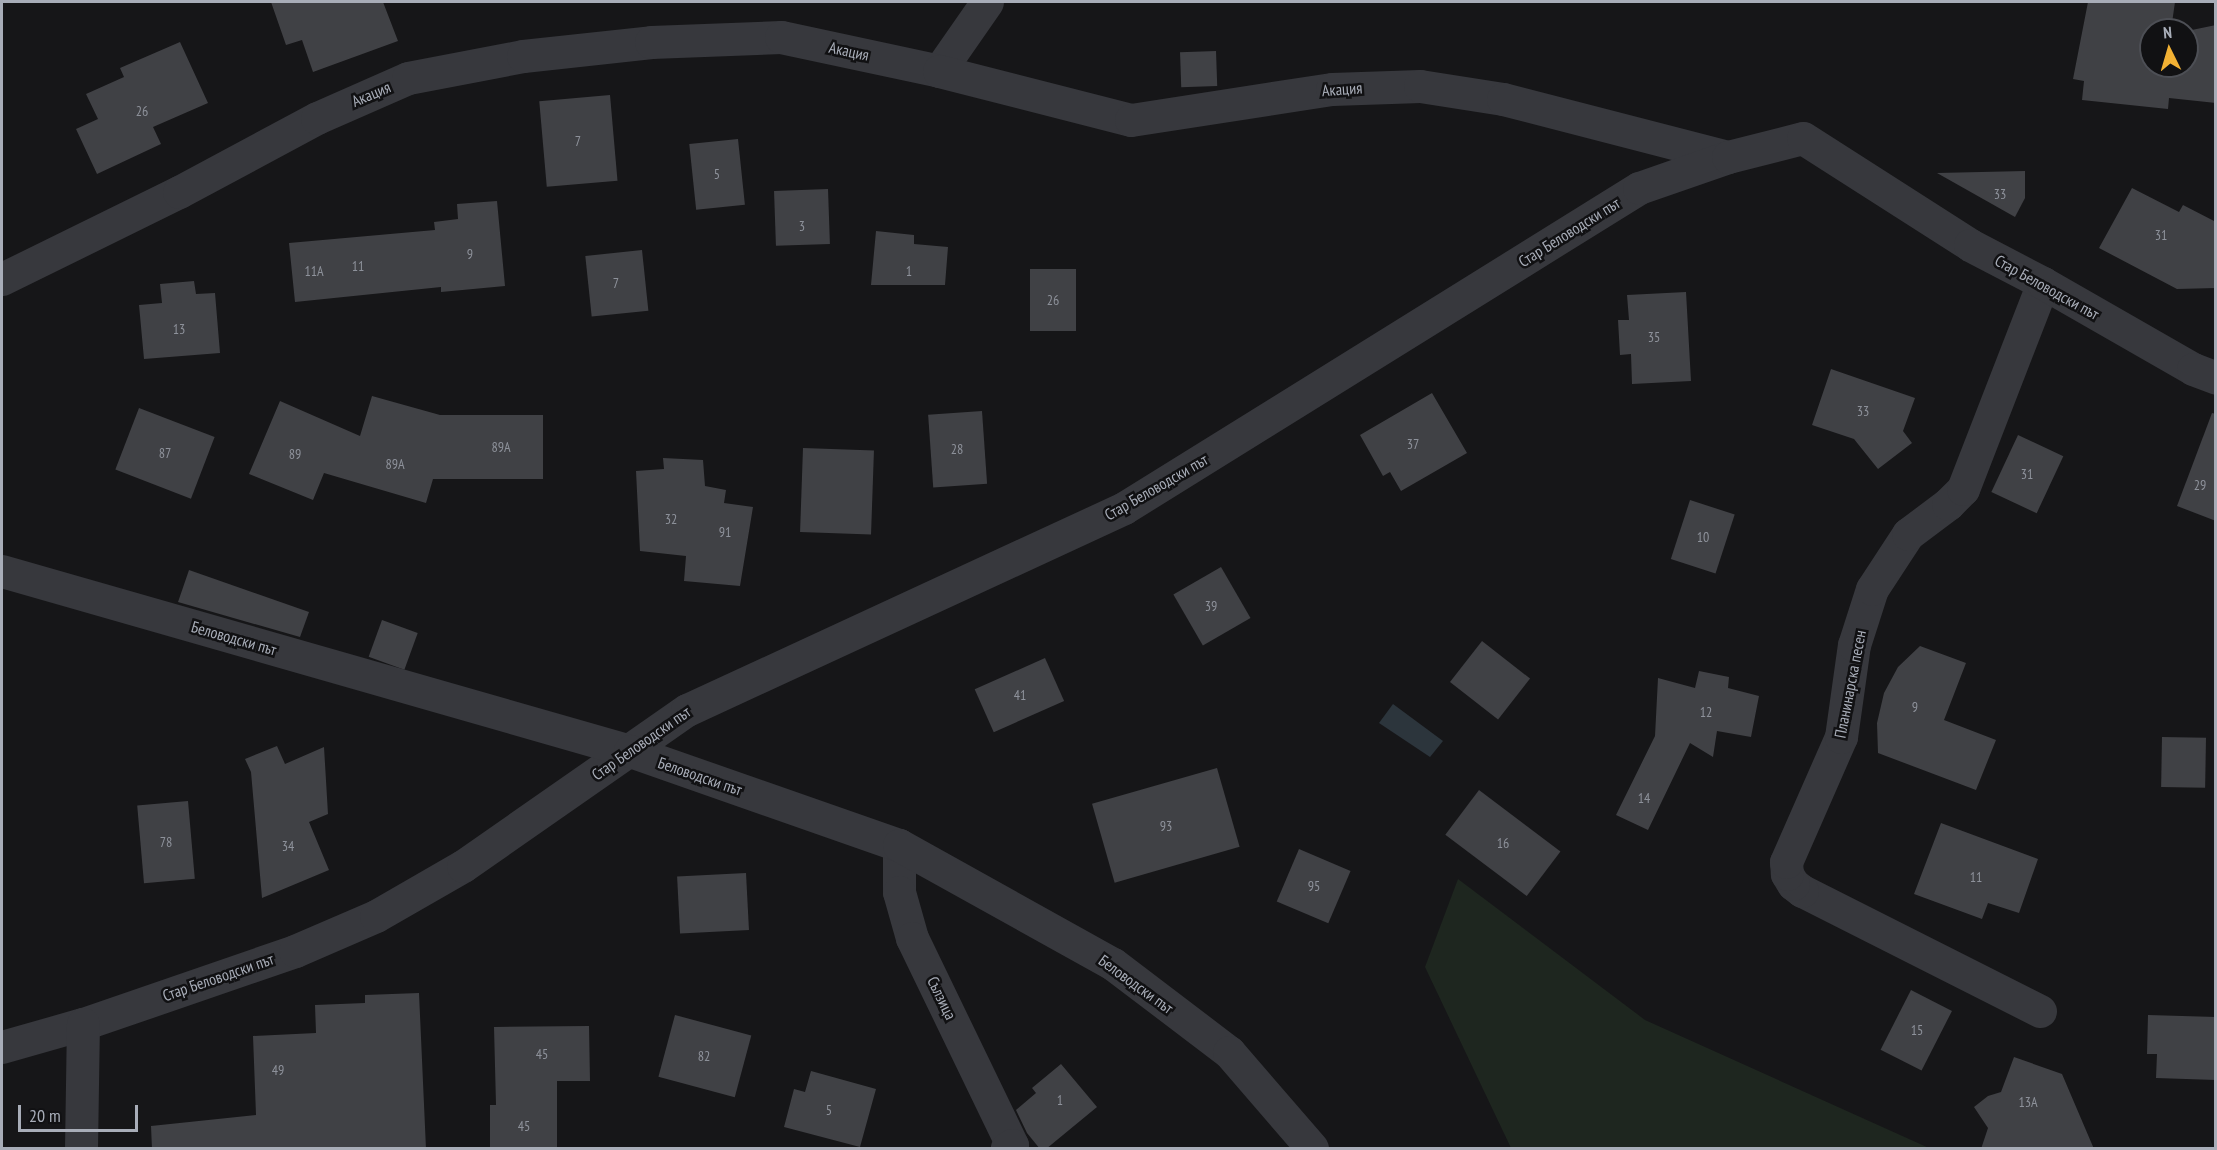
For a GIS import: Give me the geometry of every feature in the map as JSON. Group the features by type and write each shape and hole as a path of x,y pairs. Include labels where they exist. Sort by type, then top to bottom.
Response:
{"street":[{"path":"939,71 987,2"},
{"name":"Акация","path":"2,279 179,192 317,118 408,78 523,56 651,42 781,37 939,71 1131,120 1332,89 1420,86 1514,101 1728,157"},
{"name":"Стар Беловодски път","path":"2,1047 83,1024 295,951 376,916 463,866 687,710 1124,508 1639,188 1728,157 1803,138 1970,245 2043,283 2193,369 2216,378"},
{"name":"Планинарска песен","path":"2040,1011 1802,891 1793,884 1787,874 1786,862 1841,737 1854,645 1872,589 1908,534 1948,504 1963,489 2043,283"},
{"name":"Беловодски път","path":"2,571 630,751 899,845 1113,964 1229,1052 1312,1149"},
{"name":"Сълзица","path":"899,845 899,892 912,938 1011,1147"},
{"path":"81,1149 83,1024"}],"shaded area":[{"path":"1393,704 1443,741 1430,757 1379,723"},
{"path":"1458,879 1645,1020 1929,1148 1511,1148 1425,967"}],"building":[{"path":"271,2 383,2 398,41 313,72 302,40 286,45"},
{"path":"2088,2 2175,2 2173,18 2139,18 2139,78 2199,78 2199,29 2216,25 2216,103 2169,98 2168,109 2082,100 2084,81 2073,79"},
{"path":"180,42 208,103 153,127 161,144 97,174 76,129 98,119 86,94 124,77 120,68"},
{"path":"1216,51 1217,86 1181,87 1180,52"},
{"path":"610,95 617,181 547,187 539,101"},
{"path":"738,139 745,205 696,210 689,144"},
{"path":"2025,171 2025,198 2015,217 1937,173"},
{"path":"2132,188 2179,212 2183,205 2216,222 2216,288 2177,289 2099,248"},
{"path":"828,189 830,244 776,246 774,191"},
{"path":"497,201 505,286 441,292 441,287 295,302 289,243 435,230 434,222 458,219 457,204"},
{"path":"876,231 914,235 914,244 948,247 945,285 871,285"},
{"path":"642,250 648,311 592,317 585,256"},
{"path":"1030,269 1076,269 1076,331 1030,331"},
{"path":"194,281 196,294 215,293 220,353 144,359 139,305 162,303 160,284"},
{"path":"1686,292 1691,381 1632,384 1631,354 1620,355 1618,320 1629,320 1627,295"},
{"path":"1831,369 1915,398 1903,431 1912,443 1878,469 1854,439 1812,425"},
{"path":"1432,393 1467,453 1401,491 1390,472 1383,476 1360,435"},
{"path":"372,396 440,415 543,415 543,479 433,479 426,503 324,473 313,500 249,474 280,401 360,436"},
{"path":"139,408 215,437 191,499 115,470"},
{"path":"982,411 987,484 933,488 928,415"},
{"path":"2212,413 2216,414 2216,521 2177,506"},
{"path":"2018,435 2063,456 2037,513 1991,492"},
{"path":"803,448 874,450 871,534 800,532"},
{"path":"663,458 703,460 705,486 726,490 724,503 753,507 740,586 684,581 686,556 640,551 636,471 664,469"},
{"path":"1690,500 1735,515 1716,573 1671,559"},
{"path":"1221,567 1250,618 1203,646 1173,594"},
{"path":"189,570 309,612 300,637 178,602"},
{"path":"382,620 418,633 404,670 369,657"},
{"path":"1482,641 1530,679 1498,720 1450,682"},
{"path":"1920,646 1966,663 1944,720 1996,740 1976,790 1878,753 1877,723 1884,693 1898,667"},
{"path":"1045,658 1064,701 994,732 975,689"},
{"path":"1699,671 1729,677 1728,688 1759,696 1751,737 1717,731 1713,757 1690,743 1648,830 1616,815 1655,736 1658,678 1695,688"},
{"path":"2162,737 2206,738 2205,788 2161,787"},
{"path":"277,746 285,764 324,747 328,814 309,822 329,870 262,898 251,772 245,759"},
{"path":"1217,768 1240,847 1115,883 1092,804"},
{"path":"1479,790 1560,851 1527,896 1445,835"},
{"path":"188,801 195,879 144,883 137,805"},
{"path":"1941,823 2038,859 2019,913 1988,903 1982,919 1914,894"},
{"path":"1299,849 1351,871 1328,923 1277,901"},
{"path":"746,873 749,930 680,934 677,877"},
{"path":"1911,990 1952,1011 1922,1071 1881,1050"},
{"path":"419,993 426,1149 152,1149 151,1126 256,1115 253,1036 316,1033 315,1005 365,1003 365,995"},
{"path":"675,1015 751,1035 735,1097 658,1077"},
{"path":"2148,1015 2216,1017 2216,1080 2156,1078 2157,1054 2147,1054"},
{"path":"589,1026 590,1081 557,1081 557,1147 490,1149 490,1105 496,1105 494,1027"},
{"path":"2014,1057 2062,1074 2094,1149 1981,1149 1988,1128 1974,1107 1988,1096 2001,1092"},
{"path":"1061,1064 1097,1107 1046,1149 1040,1149 1027,1133 1016,1110 1036,1093 1032,1088"},
{"path":"811,1071 876,1089 860,1147 784,1127 794,1089 805,1092"}]}
